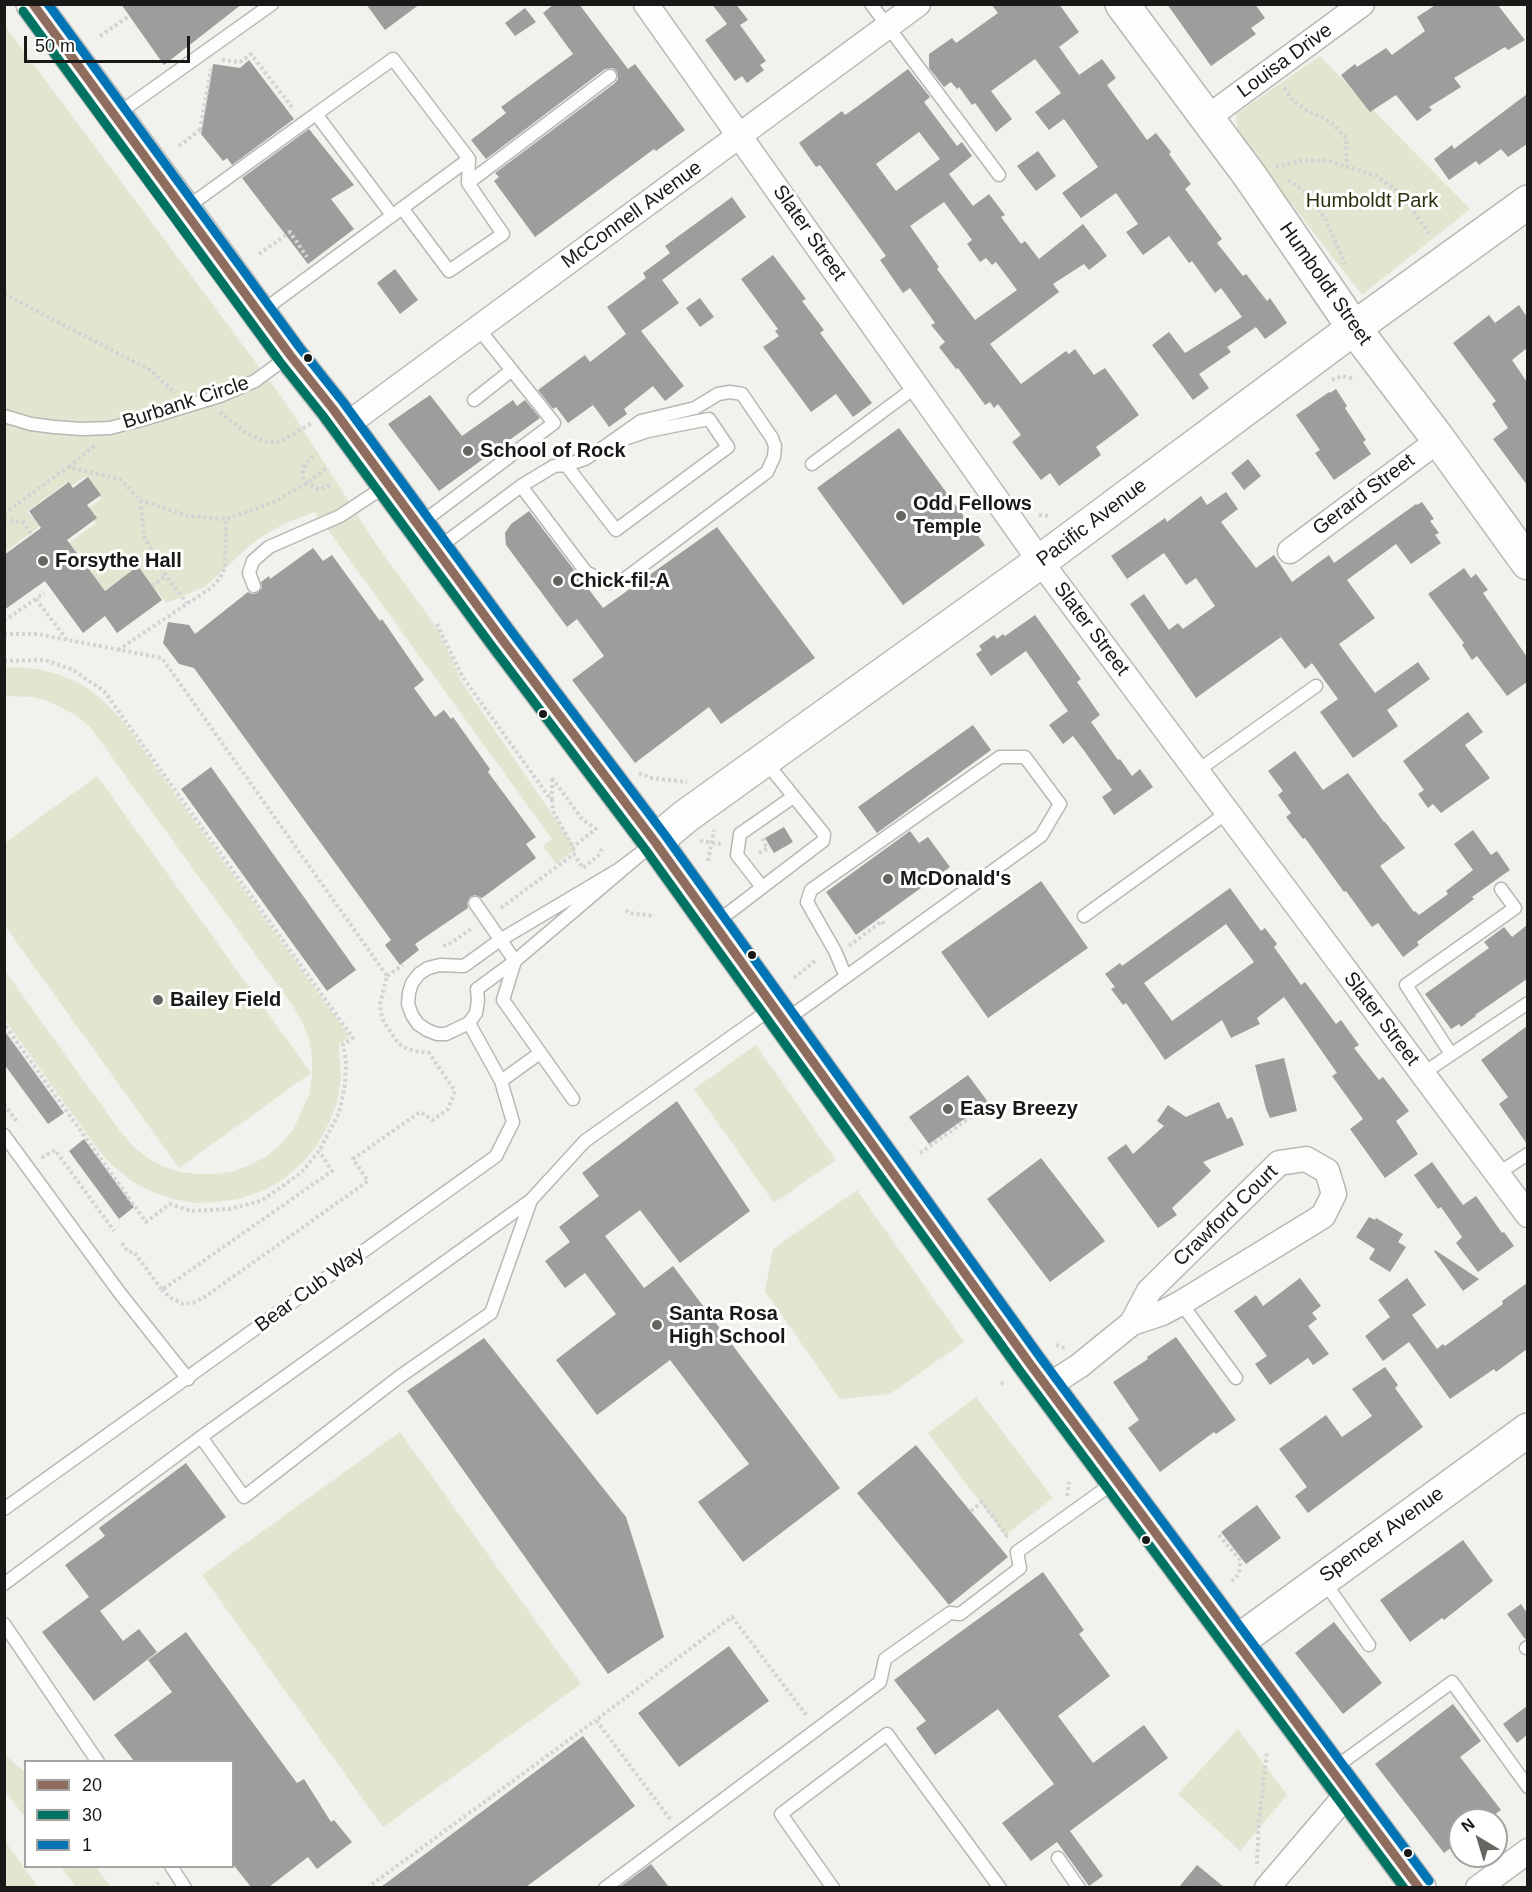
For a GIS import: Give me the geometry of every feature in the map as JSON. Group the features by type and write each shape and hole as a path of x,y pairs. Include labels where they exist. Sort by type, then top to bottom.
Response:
{"main road":[{"path":"33,4 290,355 339,417 501,638 655,842 1030,1364 1419,1887"},
{"name":"Humboldt Street","path":"1122,4 1250,176 1354,328 1439,440 1527,563"},
{"name":"Pacific Avenue","path":"655,842 686,816 868,687 1527,202"},
{"name":"Spencer Avenue","path":"1237,1642 1527,1430"}],"street":[{"name":"Slater Street","path":"646,4 1040,561 1527,1215"},
{"name":"McConnell Avenue","path":"339,417 478,328 918,4"},
{"name":"Louisa Drive","path":"1207,118 1362,4"},
{"name":"Gerard Street","path":"1290,551 1439,440"},
{"name":"Crawford Court","path":"1048,1386 1079,1366 1132,1323 1162,1313 1181,1303 1323,1216 1334,1194 1326,1171 1306,1158 1280,1163 1149,1291 1132,1323"},
{"path":"1267,1887 1340,1782"},
{"path":"1478,1887 1527,1851"}],"lane":[{"path":"115,116 272,4"},
{"path":"871,4 999,175"},
{"path":"184,209 316,114 393,60 469,159 468,183 503,234 449,271 316,114"},
{"path":"468,183 610,76"},
{"path":"259,313 469,159"},
{"path":"428,537 554,423 478,328"},
{"name":"Burbank Circle","path":"4,416 31,424 54,427 110,428 207,401 255,381 290,355"},
{"path":"474,400 512,370"},
{"path":"812,464 917,386"},
{"path":"428,537 554,466 585,459 641,421 695,408 718,394 730,392 742,394 772,438 775,447 774,457 767,472 622,581 609,583 586,572 521,486"},
{"path":"566,465 616,530 728,447 709,419 648,431 607,445"},
{"path":"254,586 249,573 253,561 269,547 340,516 388,484"},
{"path":"1197,771 1316,686"},
{"path":"4,1584 201,1437 531,1200 585,1141 778,1015 846,977 1041,836 1060,804 1025,757 1000,757 811,890 807,902 836,951 846,977"},
{"path":"713,924 823,841 824,834 764,760"},
{"path":"762,887 737,855 741,834 793,797"},
{"path":"1084,916 1228,812"},
{"path":"655,842 515,961 477,989 476,1013 469,1023 446,1034 437,1034 418,1024 411,1015 408,1004 409,993 412,983 419,974 428,968 440,965 464,966 501,940 618,870 655,842"},
{"path":"1451,1054 1406,985 1515,908 1501,889"},
{"path":"475,903 515,961 504,1000 573,1099"},
{"path":"1422,1074 1527,1003"},
{"name":"Bear Cub Way","path":"4,1509 496,1156 513,1122 501,1081 469,1023"},
{"path":"501,1081 540,1053"},
{"path":"4,1135 118,1292 188,1379"},
{"path":"1497,1174 1527,1154"},
{"path":"201,1437 244,1497 399,1377 491,1313 531,1200"},
{"path":"1181,1303 1236,1378"},
{"path":"605,1887 880,1682 885,1659 950,1613 960,1614 1011,1575 1020,1568 1017,1552 1117,1480"},
{"path":"1322,1579 1369,1645"},
{"path":"4,1624 97,1760"},
{"path":"1340,1782 1452,1682 1527,1787"},
{"path":"833,1887 781,1814 887,1734 1000,1887"},
{"path":"1058,1858 1079,1887"},
{"path":"172,1868 186,1887"}],"path":[{"path":"100,36 129,16"},
{"path":"179,146 201,130 212,59 240,62 251,54 292,107"},
{"path":"1272,71 1293,100 1306,111 1334,124 1346,138 1347,166"},
{"path":"1250,176 1303,160 1328,161 1347,166 1377,176 1399,192 1431,236"},
{"path":"259,254 290,232 310,262"},
{"path":"4,294 150,370 189,406"},
{"path":"1327,381 1342,376 1355,379"},
{"path":"207,401 246,433 267,442 280,442 339,417"},
{"path":"4,514 87,453 102,438"},
{"path":"313,456 306,463 303,478 318,489 332,484"},
{"path":"68,467 120,479 140,500 188,516 225,519 274,502 328,468"},
{"path":"140,500 144,536 166,576 187,603"},
{"path":"1039,515 1050,516"},
{"path":"118,650 211,588 220,579 225,567 225,519"},
{"path":"4,520 23,522 31,534"},
{"path":"152,586 166,576"},
{"path":"4,621 44,593"},
{"path":"36,599 68,640"},
{"path":"437,624 462,676 552,801"},
{"path":"4,634 37,634 162,658 387,976 380,1004 384,1022 390,1031 403,1047 429,1053 457,1091 448,1109 433,1119 420,1112 353,1160 368,1181 193,1303 183,1304 171,1298 162,1290 134,1252 128,1252 122,1243"},
{"path":"4,661 45,660 72,670 104,691 353,1038 343,1044 346,1061 345,1085 339,1113 319,1151 301,1173 261,1201 229,1209 191,1211 170,1204 146,1222 4,1024"},
{"path":"639,774 652,778 688,781"},
{"path":"573,847 596,829 582,819 552,778 554,812 583,868 592,862 603,848"},
{"path":"708,861 714,828"},
{"path":"700,841 722,844"},
{"path":"759,853 770,847"},
{"path":"501,908 574,854"},
{"path":"626,910 629,913 655,916"},
{"path":"849,946 882,921 886,926"},
{"path":"443,946 475,926"},
{"path":"794,978 816,960"},
{"path":"4,1104 24,1131"},
{"path":"920,1153 986,1106"},
{"path":"36,1148 43,1157 55,1150 114,1231"},
{"path":"162,1290 332,1171 319,1151"},
{"path":"1056,1344 1065,1348"},
{"path":"1067,1500 1069,1482"},
{"path":"971,1511 982,1502 1007,1536 1014,1531"},
{"path":"1219,1535 1240,1560 1238,1575 1232,1581"},
{"path":"367,1887 596,1720 732,1617 817,1729"},
{"path":"596,1720 679,1832"},
{"path":"1257,1864 1259,1819 1267,1752"}],"green space":[{"path":"5,26 286,403 376,544 439,631 461,681 576,849 556,864 543,846 552,839 315,512 284,524 256,540 206,586 167,603 135,569 102,592 67,544 96,523 86,510 101,499 85,477 69,487 66,483 27,511 40,526 5,552"},
{"name":"Humboldt Park","path":"1320,56 1470,209 1362,295 1238,135 1236,114"},
{"path":"5,668 37,669 77,682 110,707 124,723 350,1037 339,1044 341,1078 337,1102 318,1144 285,1178 265,1190 242,1198 196,1203 173,1199 150,1191 130,1180 96,1147 5,1020 5,971 132,1145 146,1157 162,1166 180,1172 217,1174 235,1171 268,1155 294,1128 309,1095 312,1058 309,1039 293,1006 90,727 77,716 48,701 32,697 5,696"},
{"name":"Bailey Field","path":"97,776 311,1073 179,1168 5,926 5,843"},
{"path":"756,1045 836,1160 774,1203 694,1089"},
{"path":"857,1190 964,1342 890,1394 840,1399 765,1291 773,1249"},
{"path":"976,1397 1053,1498 1005,1535 928,1433"},
{"path":"400,1432 581,1684 383,1827 202,1575"},
{"path":"1238,1729 1287,1795 1240,1851 1178,1794"},
{"path":"4,1754 24,1771 24,1816 5,1791"},
{"path":"5,1841 38,1887 5,1887"},
{"path":"62,1868 97,1868 111,1887 76,1887"}],"building":[{"path":"121,4 242,4 164,65"},
{"path":"366,4 420,4 385,30"},
{"path":"554,4 579,4 628,69 635,64 685,130 656,151 654,149 535,237 494,181 499,177 495,173 615,83 618,79 617,72 613,68 605,69 486,159 471,140 506,113 501,107 573,54 543,13"},
{"path":"712,4 736,4 748,20 740,25 766,61 760,65 764,70 747,83 742,76 735,81 705,40 727,24"},
{"path":"991,4 1059,4 1079,32 1059,47 1079,75 1102,59 1116,78 1107,85 1147,140 1156,133 1171,152 1169,154 1191,184 1185,189 1222,239 1217,243 1243,276 1246,274 1267,301 1270,298 1287,323 1265,339 1256,327 1227,347 1231,352 1199,374 1209,388 1193,400 1152,345 1169,332 1185,353 1242,317 1221,288 1215,293 1192,261 1189,263 1169,236 1143,255 1126,232 1138,224 1116,193 1081,218 1062,193 1098,167 1064,119 1049,130 1035,112 1061,93 1035,59 991,91 1012,119 996,132 975,103 972,105 959,87 957,89 951,82 944,87 929,68 929,54 952,38 956,43 998,13"},
{"path":"1167,4 1255,4 1265,18 1251,28 1256,34 1211,66"},
{"path":"1437,4 1497,4 1525,40 1508,50 1505,47 1454,78 1461,87 1429,107 1432,110 1417,121 1396,95 1370,112 1341,75 1355,64 1357,67 1386,48 1392,55 1425,31 1417,17"},
{"path":"525,8 536,22 515,36 505,23"},
{"path":"249,60 294,119 232,165 227,158 223,161 201,134 213,64 240,68"},
{"path":"908,69 930,97 924,102 957,146 962,142 972,156 949,174 973,206 989,194 1005,215 1001,217 1021,244 1025,241 1039,259 1083,224 1107,256 1089,270 1084,264 1053,284 1059,292 990,344 1021,384 1066,351 1069,354 1075,349 1094,375 1105,368 1139,415 1096,447 1101,455 1059,486 1050,473 1041,480 1012,442 1021,435 998,404 994,408 990,402 985,405 958,368 956,369 939,347 945,342 931,325 935,323 910,288 903,293 880,260 886,256 820,165 816,167 799,143 842,111 845,115","holes":["919,132 940,159 896,191 876,164","944,202 972,240 967,244 980,262 986,258 992,265 996,262 1017,290 975,320 937,269 939,267 910,226"]},
{"path":"1527,94 1527,144 1508,157 1501,149 1479,165 1476,161 1449,180 1434,159 1452,145 1454,149"},
{"path":"309,129 354,185 331,199 354,229 308,264 242,178"},
{"path":"1038,151 1056,176 1036,191 1017,166"},
{"path":"732,197 746,217 662,280 679,303 641,331 684,386 665,401 653,386 624,409 627,414 609,427 593,405 568,423 556,407 553,409 538,390 585,355 590,362 626,334 607,307 646,278 643,273 670,253 665,246"},
{"path":"773,255 806,299 802,301 824,330 820,333 872,403 853,417 836,394 811,412 763,347 779,336 775,331 778,329 741,279"},
{"path":"395,269 418,300 400,314 377,283"},
{"path":"700,298 714,317 700,327 686,308"},
{"path":"1519,305 1527,317 1527,348 1512,360 1527,382 1527,485 1493,439 1508,428 1492,404 1496,401 1453,343 1489,315 1495,323"},
{"path":"1336,389 1347,406 1345,408 1366,440 1363,442 1371,454 1334,480 1315,453 1320,450 1296,415"},
{"path":"430,395 462,436 513,400 517,406 525,400 540,418 439,491 388,424"},
{"name":"Odd Fellows Temple","path":"899,428 985,545 903,605 817,488"},
{"path":"1248,459 1261,476 1244,490 1231,473"},
{"name":"Forsythe Hall","path":"88,477 101,495 87,505 97,518 67,540 105,591 138,566 162,600 117,633 105,616 83,633 45,581 4,610 4,555 41,528 29,511 69,482 73,488"},
{"path":"1226,492 1238,509 1221,522 1256,568 1274,555 1292,582 1329,555 1334,563 1416,504 1422,502 1434,519 1430,521 1439,533 1435,535 1441,543 1411,564 1396,544 1347,580 1375,618 1339,644 1375,693 1418,662 1430,679 1387,710 1398,726 1353,758 1320,712 1338,699 1312,663 1305,669 1281,637 1196,698 1130,604 1144,594 1169,630 1178,623 1183,629 1215,606 1196,578 1186,585 1164,553 1127,579 1111,556 1165,518 1167,522 1201,496 1207,505"},
{"path":"529,511 603,608 717,527 815,658 721,724 709,707 635,763 572,680 604,656 577,619 567,627 506,545 505,533 511,524"},
{"path":"313,548 323,561 332,555 380,621 382,619 424,680 414,688 435,717 444,710 451,719 453,717 490,769 488,772 536,837 526,844 536,858 482,898 475,895 470,897 467,903 468,908 415,944 419,950 400,965 385,945 391,940 194,668 179,664 163,643 168,622 189,625 195,634 248,592 257,593 262,588 261,582 269,576 270,579"},
{"path":"1464,568 1471,578 1476,574 1488,590 1483,593 1527,657 1527,682 1507,696 1477,656 1472,660 1462,645 1464,643 1428,594"},
{"path":"1035,615 1081,679 1077,682 1100,715 1091,722 1132,776 1140,769 1153,787 1114,815 1102,797 1112,790 1085,752 1073,736 1063,744 1049,725 1068,711 1026,651 991,676 976,654 982,650 979,646 994,635 997,639 1003,634 1005,636"},
{"path":"1468,712 1483,732 1465,745 1490,778 1441,813 1433,804 1428,808 1418,794 1424,790 1403,761"},
{"path":"973,725 991,750 877,833 858,807"},
{"path":"1295,751 1323,790 1348,773 1405,848 1380,866 1414,912 1419,915 1448,894 1446,891 1473,870 1454,844 1473,830 1491,855 1497,851 1510,870 1472,897 1474,899 1417,942 1419,945 1403,957 1378,923 1372,927 1305,838 1303,839 1286,817 1291,813 1278,795 1283,791 1268,771"},
{"path":"211,767 356,970 327,991 181,789"},
{"path":"784,827 793,842 774,853 765,838"},
{"name":"McDonald's","path":"910,831 919,843 928,837 950,867 856,935 826,892"},
{"path":"1041,881 1088,948 988,1018 941,952"},
{"path":"1230,888 1261,931 1265,928 1277,944 1274,947 1301,985 1305,982 1336,1024 1341,1020 1359,1045 1354,1048 1379,1080 1383,1077 1409,1111 1396,1121 1418,1154 1385,1178 1350,1129 1363,1119 1332,1076 1337,1073 1284,997 1257,1018 1260,1024 1231,1038 1222,1020 1165,1060 1126,1003 1123,1005 1111,989 1115,987 1105,974 1120,963 1122,966","holes":["1226,924 1254,962 1172,1021 1144,983"]},
{"path":"1527,925 1527,979 1461,1027 1459,1024 1451,1029 1425,994 1489,948 1484,942 1504,927 1512,937"},
{"path":"1527,1026 1527,1144 1499,1104 1508,1097 1481,1060"},
{"path":"4,1030 64,1113 48,1124 4,1064"},
{"path":"1284,1058 1297,1111 1270,1118 1255,1065"},
{"name":"Easy Breezy","path":"968,1075 988,1102 929,1144 909,1117"},
{"path":"677,1101 750,1211 680,1263 640,1210 605,1236 644,1288 673,1266 840,1488 743,1562 698,1502 749,1464 670,1360 597,1415 556,1360 616,1314 585,1273 565,1288 545,1261 570,1242 559,1227 599,1196 582,1173"},
{"path":"1219,1102 1227,1119 1232,1117 1244,1145 1203,1162 1211,1171 1172,1208 1177,1215 1158,1228 1107,1158 1126,1144 1133,1154 1164,1126 1157,1121 1168,1105 1186,1117"},
{"path":"84,1139 134,1207 119,1219 69,1151"},
{"path":"1041,1158 1105,1241 1050,1282 987,1199"},
{"path":"1432,1162 1463,1205 1476,1196 1514,1246 1478,1272 1456,1243 1462,1237 1441,1207 1438,1209 1414,1175"},
{"path":"1369,1217 1375,1220 1376,1218 1403,1234 1398,1242 1406,1247 1390,1272 1369,1259 1375,1249 1356,1237"},
{"path":"1435,1250 1479,1279 1463,1291"},
{"path":"1300,1278 1321,1306 1312,1313 1317,1319 1308,1326 1329,1354 1313,1365 1308,1358 1270,1385 1255,1364 1267,1356 1234,1311 1256,1295 1263,1306"},
{"path":"1407,1278 1426,1305 1412,1315 1437,1349 1443,1344 1445,1346 1503,1304 1502,1301 1527,1283 1527,1349 1496,1372 1494,1369 1450,1399 1409,1342 1383,1361 1365,1336 1390,1317 1378,1300"},
{"path":"1176,1337 1236,1420 1216,1434 1214,1432 1160,1472 1128,1428 1139,1420 1113,1382"},
{"path":"484,1338 626,1517 664,1637 608,1674 407,1391"},
{"path":"1385,1367 1398,1385 1395,1388 1423,1427 1308,1513 1295,1496 1307,1487 1279,1449 1326,1415 1342,1437 1372,1416 1352,1389"},
{"path":"916,1445 1008,1557 949,1605 857,1493"},
{"path":"186,1463 226,1517 100,1611 123,1641 139,1629 157,1652 94,1701 42,1632 89,1597 65,1565 105,1536 99,1528"},
{"path":"1257,1505 1281,1538 1246,1564 1221,1532"},
{"path":"1463,1540 1493,1581 1444,1620 1442,1618 1410,1642 1380,1600"},
{"path":"1043,1572 1084,1630 1079,1634 1110,1676 1058,1716 1093,1763 1144,1725 1168,1758 1070,1831 1103,1876 1089,1886 1057,1842 1031,1861 1002,1823 1054,1784 998,1709 935,1755 916,1728 926,1721 894,1680"},
{"path":"1521,1604 1527,1613 1527,1639 1507,1614"},
{"path":"1334,1622 1382,1683 1343,1714 1295,1653"},
{"path":"186,1632 297,1783 304,1779 331,1822 334,1820 352,1842 317,1869 308,1857 269,1887 251,1887 234,1866 234,1760 133,1760 114,1735 172,1692 148,1660"},
{"path":"729,1646 769,1701 679,1767 638,1713"},
{"path":"1453,1704 1481,1741 1460,1757 1499,1808 1448,1808 1448,1850 1444,1853 1375,1764"},
{"path":"1527,1706 1527,1735 1517,1743 1503,1724"},
{"path":"583,1736 635,1806 526,1887 381,1887"},
{"path":"651,1864 669,1887 620,1887"},
{"path":"1197,1865 1224,1887 1179,1887"}],"transit line":[{"name":"20","path":"33,4 290,355 333,409 501,638 655,842 1030,1364 1419,1888"},
{"name":"1","path":"48,4 300,348 343,402 511,631 665,835 1040,1357 1429,1881"},
{"name":"30","path":"23,11 280,362 323,416 491,645 645,849 1020,1371 1404,1888"}],"place":[{"name":"School of Rock","path":"468,451"},
{"name":"Odd Fellows Temple","path":"901,516"},
{"name":"Forsythe Hall","path":"43,561"},
{"name":"Chick-fil-A","path":"558,581"},
{"name":"McDonald's","path":"888,879"},
{"name":"Bailey Field","path":"158,1000"},
{"name":"Easy Breezy","path":"948,1109"},
{"name":"Santa Rosa High School","path":"657,1325"}]}
